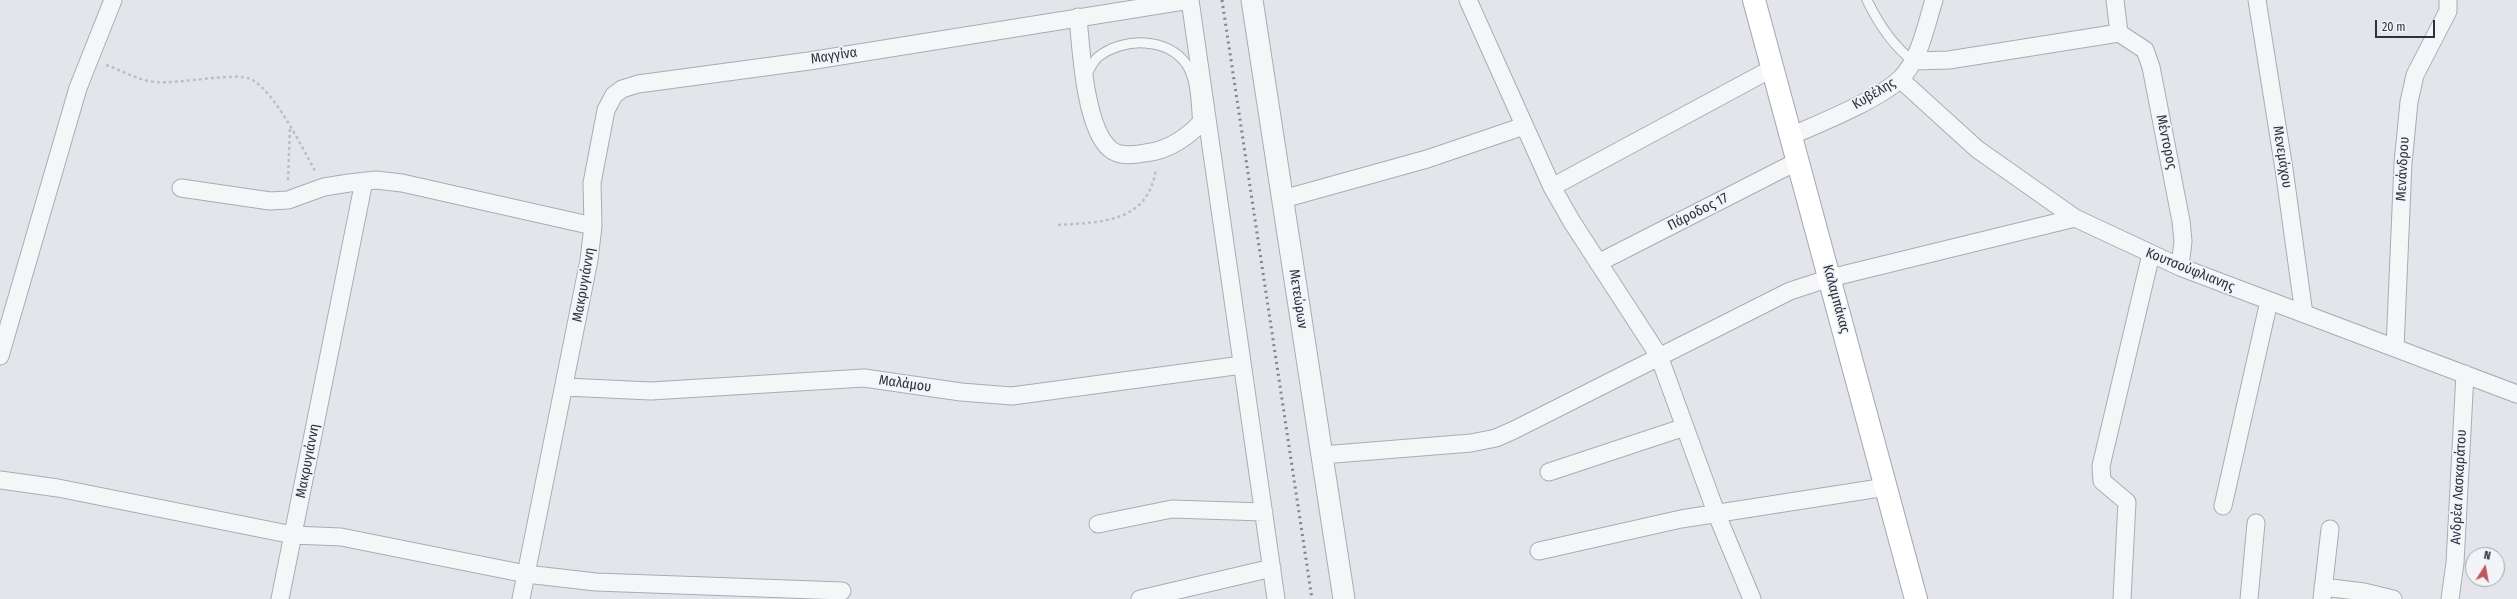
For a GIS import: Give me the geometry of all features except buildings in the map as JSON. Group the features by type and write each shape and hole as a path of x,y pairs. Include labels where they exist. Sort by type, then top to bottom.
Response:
{"main road":[{"name":"Καλαμπάκας","path":"1754,0 1916,599"}],"street":[{"path":"0,356 88,60 113,0"},
{"path":"1190,0 1202,122 1242,365 1276,599"},
{"name":"Μαγγίνα","path":"593,226 591,200 595,159 609,102 622,89 638,84 809,61 1190,0"},
{"name":"Μετεώρων","path":"1252,0 1344,599"},
{"path":"1468,0 1552,187 1598,263 1659,356 1717,515 1752,599"},
{"path":"1913,60 1949,60 2119,33 2115,0"},
{"name":"Μενεμάχου","path":"2257,0 2284,169 2304,314"},
{"name":"Μενάνδρου","path":"2395,348 2403,163 2409,102 2415,75 2448,10 2448,0"},
{"name":"Κυβέλης","path":"1791,136 1863,102 1900,78 1913,60 1929,3"},
{"path":"1078,17 1084,79 1100,139 1111,150 1126,156 1168,148 1202,122"},
{"name":"Μέντορος","path":"2119,33 2145,50 2151,67 2181,221 2183,241 2180,267"},
{"path":"1552,187 1773,68"},
{"name":"Κουτσούφλιανης","path":"1900,78 1977,149 2075,218 2180,267 2517,394"},
{"path":"1283,199 1427,159 1524,126"},
{"name":"Πάροδος 17","path":"1598,263 1798,161"},
{"path":"181,188 270,201 288,200 324,187 376,180 402,183 593,226"},
{"name":"Μακρυγιάννη","path":"280,599 364,181"},
{"path":"1322,455 1471,443 1496,438 1790,291 1830,278 2075,218"},
{"name":"Μακρυγιάννη","path":"521,599 565,387 589,260 593,226"},
{"path":"2122,599 2127,502 2102,481 2100,466 2151,254"},
{"path":"2223,506 2269,301"},
{"name":"Μαλάμου","path":"565,387 651,391 864,378 962,392 1012,396 1242,365"},
{"name":"Ανδρέα Λασκαράτου","path":"2450,599 2455,563 2465,374"},
{"path":"1550,472 1685,427"},
{"path":"0,480 58,488 293,534 341,538 526,574 639,584 842,591"},
{"path":"1539,551 1681,519 1717,515 1886,487"},
{"path":"1098,524 1172,509 1264,512"},
{"path":"2249,599 2256,523"},
{"path":"2330,529 2322,593 2364,592 2393,599"},
{"path":"1140,599 1272,568"}],"lane":[{"path":"1867,0 1875,18 1889,37 1913,60"},
{"path":"1084,79 1097,57 1120,46 1145,42 1163,46 1176,54 1187,66 1198,88"}],"path":[{"path":"88,60 119,70 138,80 185,82 232,77 250,78 265,89 290,126 324,187"},
{"path":"288,200 290,126"},
{"path":"1058,225 1099,222 1127,214 1142,202 1151,191 1156,151"}],"railway":[{"path":"1222,0 1312,599"}]}
